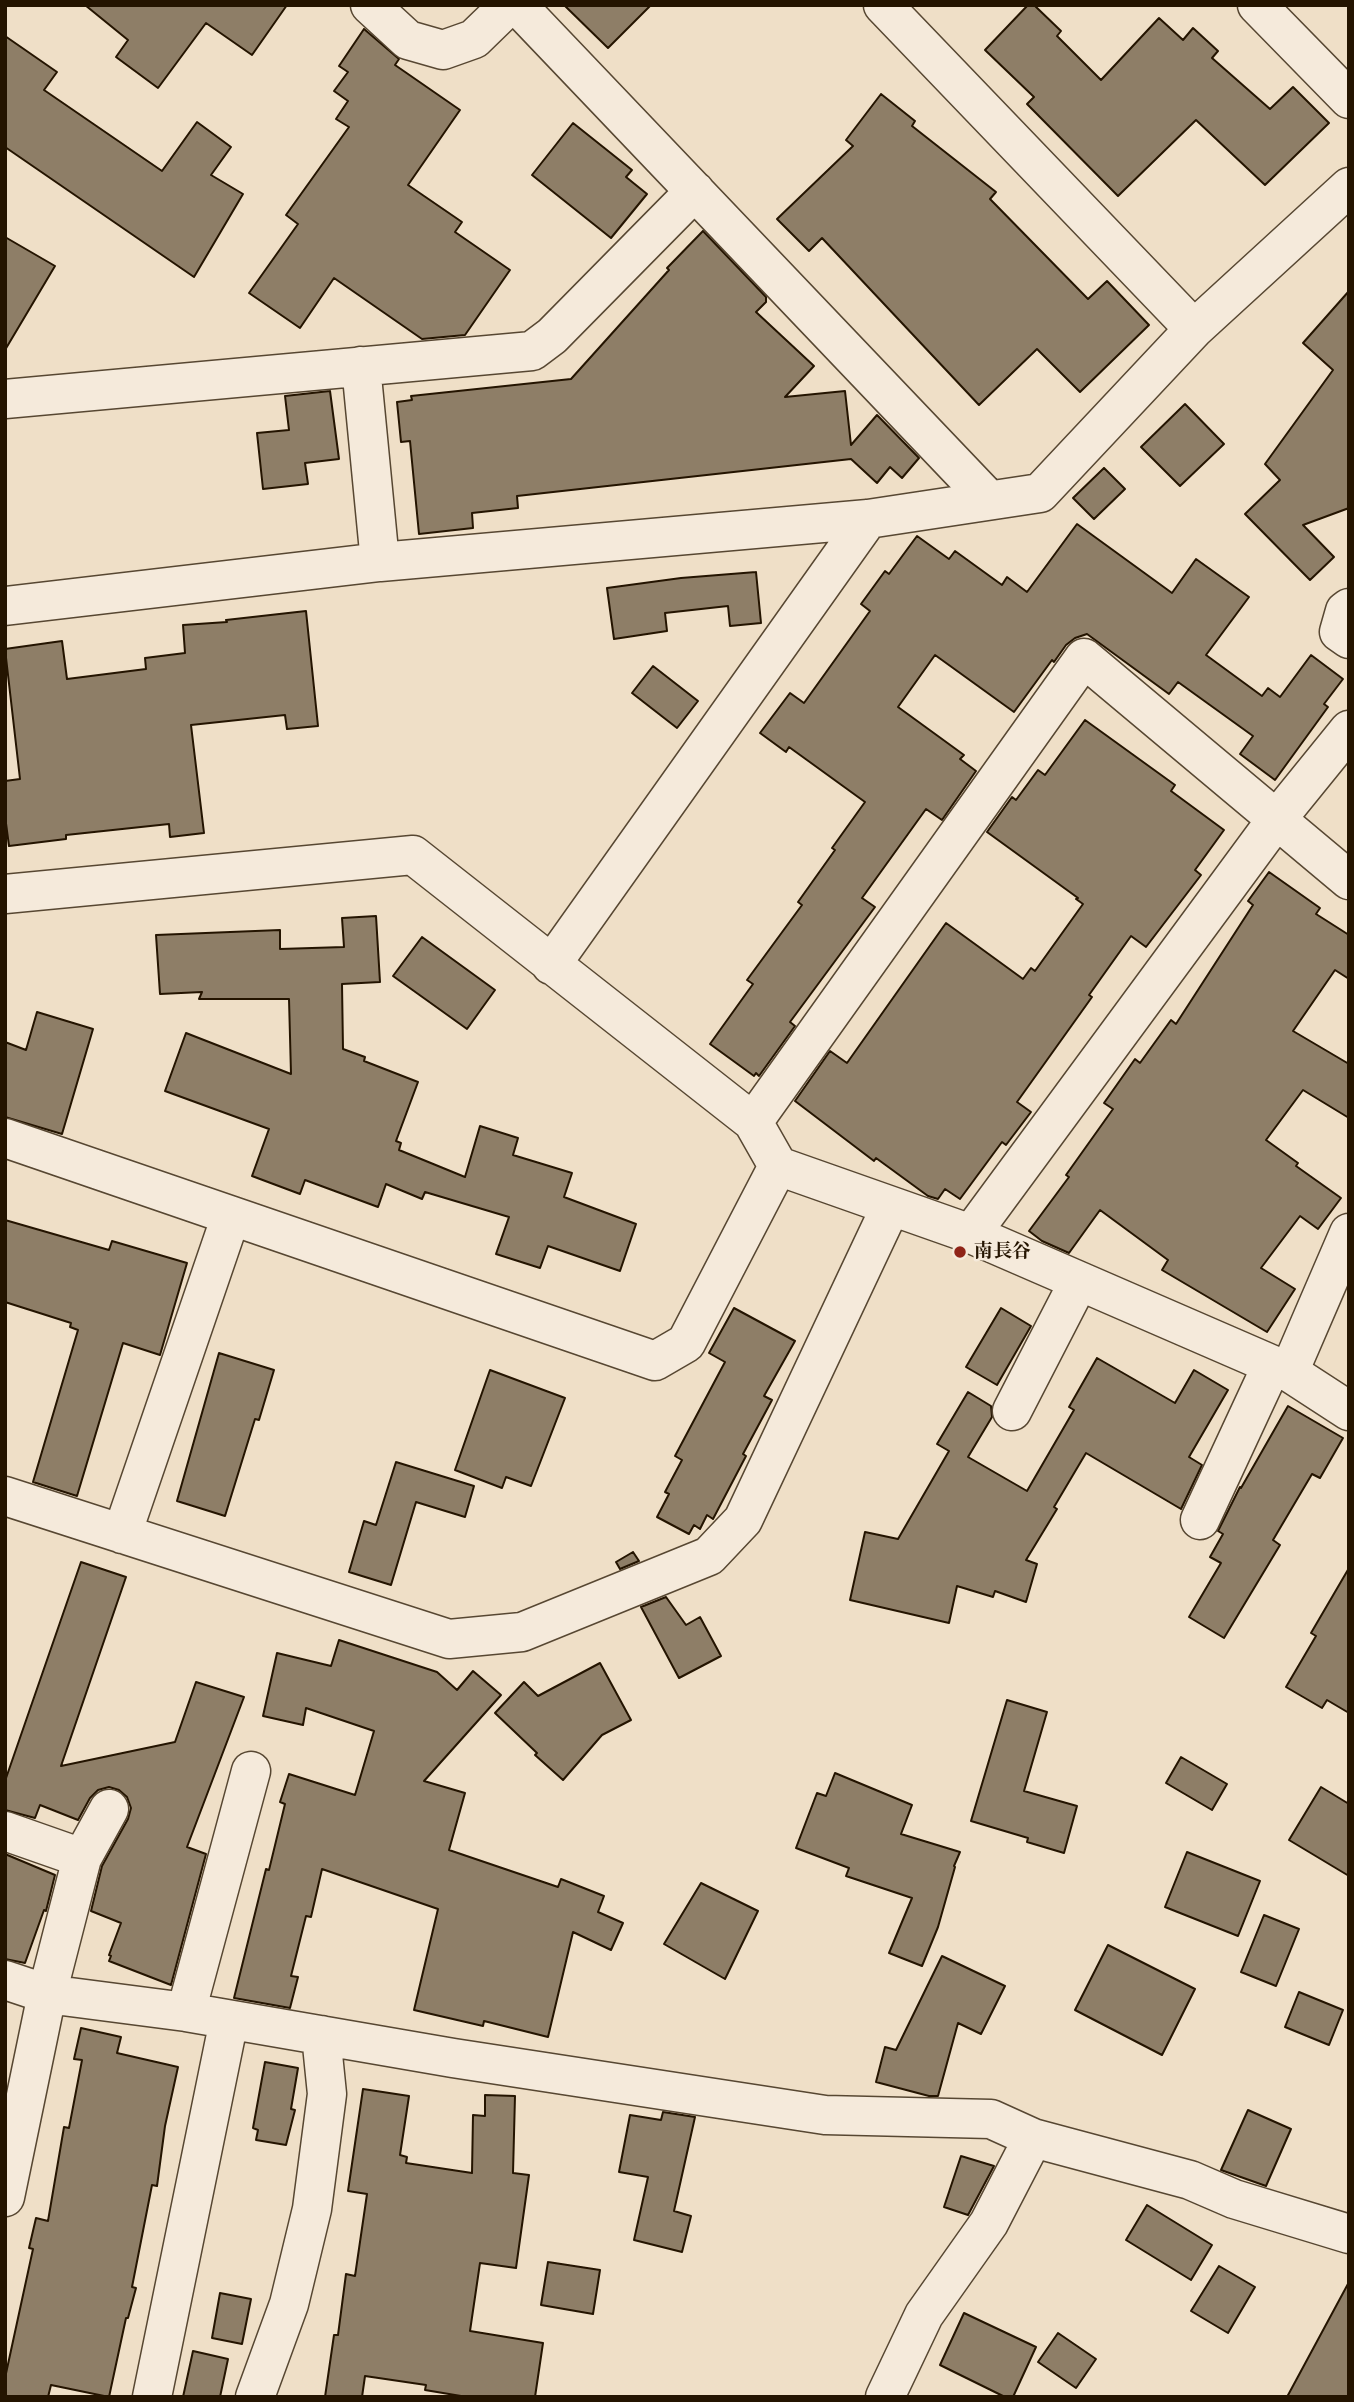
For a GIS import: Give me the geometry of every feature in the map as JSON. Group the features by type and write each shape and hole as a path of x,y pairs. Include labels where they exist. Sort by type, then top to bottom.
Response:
{"street":[{"path":"370,5 408,40 443,50 474,40 509,5"},
{"path":"517,5 989,500"},
{"path":"883,5 1194,329"},
{"path":"1257,5 1349,99"},
{"path":"5,606 380,562 868,519 1040,493 1194,329 1349,187"},
{"path":"5,399 531,351 552,336 695,191"},
{"path":"361,366 380,562"},
{"path":"551,965 868,519"},
{"path":"1349,608 1345,611 1339,632 1349,639"},
{"path":"753,1122 1084,658 1349,880"},
{"path":"971,1234 1276,820 1349,730"},
{"path":"5,894 412,855 753,1122 778,1166 971,1234 1079,1280 1280,1368 1349,1411"},
{"path":"5,1139 655,1361 686,1343 778,1166"},
{"path":"5,1496 449,1639 522,1632 709,1556 743,1520 891,1206"},
{"path":"122,1534 232,1216"},
{"path":"1200,1520 1349,1233"},
{"path":"1012,1411 1079,1280"},
{"path":"186,2012 251,1771"},
{"path":"5,2197 47,1994 82,1858 109,1809"},
{"path":"5,1830 82,1858"},
{"path":"5,1980 47,1994 186,2012 453,2058 825,2115 991,2119 1033,2138 1190,2180 1234,2199 1349,2234"},
{"path":"152,2397 229,2020"},
{"path":"255,2397 289,2304 312,2209 327,2094 321,2035"},
{"path":"885,2397 924,2315 989,2222 1033,2138"}],"building":[{"path":"85,5 287,5 252,55 206,23 158,88 116,57 128,40"},
{"path":"564,5 651,5 608,48"},
{"path":"1028,5 1034,5 1061,31 1057,36 1101,80 1159,18 1183,40 1193,28 1218,51 1212,58 1270,109 1293,87 1329,123 1265,185 1196,120 1118,196 1027,104 1034,97 985,50"},
{"path":"364,29 399,59 395,65 460,110 408,185 462,222 455,232 510,270 465,335 422,339 334,278 300,328 249,293 298,224 286,215 349,127 336,119 348,101 334,91 348,72 339,66"},
{"path":"5,36 57,72 44,90 162,171 197,122 231,147 211,175 243,194 194,277 5,147"},
{"path":"881,94 915,121 912,126 996,192 990,199 1088,299 1107,281 1149,325 1080,392 1037,349 979,405 822,238 809,251 777,219 853,146 846,140"},
{"path":"573,123 632,170 626,177 647,194 611,238 532,175"},
{"path":"703,231 766,297 766,302 756,312 814,366 785,397 845,391 851,445 877,415 919,458 902,478 890,467 877,483 851,459 517,496 518,508 472,513 473,528 419,534 410,441 401,442 397,402 412,400 411,396 571,379 669,270 667,268"},
{"path":"5,237 55,266 5,350"},
{"path":"1349,291 1349,508 1303,525 1334,557 1310,580 1245,514 1280,480 1265,464 1333,370 1303,343"},
{"path":"330,391 339,459 305,463 308,484 263,489 257,433 289,430 285,396"},
{"path":"1185,404 1224,444 1180,486 1141,447"},
{"path":"1104,468 1125,489 1094,519 1073,498"},
{"path":"1077,524 1172,593 1196,559 1249,597 1206,655 1262,696 1268,688 1280,697 1311,655 1343,679 1324,704 1328,707 1275,780 1240,754 1253,736 1178,682 1169,694 1087,634 1066,645 1014,712 935,655 898,707 964,755 960,759 976,771 942,820 926,809 862,898 875,907 790,1022 795,1026 759,1076 756,1073 754,1076 710,1044 753,984 747,980 802,905 798,902 865,802 789,747 786,752 760,733 790,693 804,703 870,611 861,604 885,571 889,574 917,536 949,559 955,551 1002,585 1007,577 1027,592"},
{"path":"756,572 761,623 730,626 728,606 665,613 667,631 614,639 607,588"},
{"path":"306,611 318,726 287,729 285,715 191,725 204,833 170,837 169,824 66,835 66,839 9,846 5,816 5,781 20,779 5,649 62,641 67,679 146,669 145,658 185,653 183,625"},
{"path":"653,666 698,701 677,728 632,693"},
{"path":"1085,720 1175,785 1171,791 1224,830 1195,870 1201,875 1146,947 1131,936 1089,995 1092,997 1017,1102 1031,1112 1006,1145 1002,1142 960,1199 945,1189 938,1199 928,1196 876,1158 874,1161 795,1101 830,1051 847,1063 946,923 1023,979 1031,968 1035,971 1083,904 987,832 1012,797 1016,800 1038,770 1045,775"},
{"path":"1269,872 1320,908 1316,914 1349,935 1349,979 1335,970 1293,1031 1349,1064 1349,1118 1303,1090 1266,1140 1298,1163 1296,1166 1341,1198 1318,1229 1300,1216 1261,1268 1295,1289 1267,1332 1162,1270 1168,1260 1100,1210 1069,1253 1042,1241 1029,1231 1069,1177 1066,1175 1113,1109 1104,1103 1135,1059 1140,1063 1171,1020 1176,1024 1253,905 1248,901"},
{"path":"376,916 380,982 342,984 343,1049 365,1057 364,1061 418,1082 396,1141 401,1143 399,1150 465,1177 480,1126 518,1138 513,1155 572,1173 564,1197 636,1224 620,1271 548,1246 540,1268 496,1254 509,1217 425,1192 422,1199 386,1184 378,1207 305,1180 300,1194 252,1176 269,1129 165,1091 186,1033 291,1074 289,999 199,999 202,992 160,994 156,935 280,930 280,949 344,947 342,918"},
{"path":"422,937 495,990 467,1029 393,976"},
{"path":"37,1012 93,1029 62,1134 5,1117 5,1042 26,1050"},
{"path":"5,1220 109,1250 112,1241 187,1263 160,1355 123,1343 77,1496 33,1482 78,1330 70,1327 71,1323 5,1302"},
{"path":"734,1308 795,1341 764,1396 772,1400 713,1519 707,1515 700,1529 694,1525 689,1534 657,1517 669,1494 665,1492 682,1460 675,1456 725,1362 709,1353"},
{"path":"1001,1308 1031,1326 997,1385 966,1367"},
{"path":"219,1353 274,1370 259,1420 255,1419 225,1516 177,1501"},
{"path":"1097,1358 1175,1403 1194,1370 1228,1390 1189,1457 1202,1465 1181,1509 1086,1453 1026,1560 1037,1564 1026,1602 995,1591 993,1597 957,1586 949,1623 850,1600 865,1532 898,1539 949,1451 937,1444 968,1392 991,1406 992,1417 968,1457 1027,1491 1074,1410 1069,1407"},
{"path":"490,1370 565,1398 531,1486 506,1477 502,1488 455,1470"},
{"path":"1288,1406 1343,1438 1320,1478 1312,1474 1273,1540 1280,1545 1224,1638 1189,1617 1221,1563 1210,1557 1223,1534 1218,1531 1240,1487"},
{"path":"396,1462 474,1486 465,1517 416,1502 391,1585 349,1572 364,1521 376,1525"},
{"path":"633,1552 639,1561 620,1569 616,1562"},
{"path":"81,1562 126,1577 61,1766 175,1742 196,1682 244,1697 187,1847 206,1854 171,1985 109,1961 121,1923 91,1911 102,1866 128,1819 131,1808 127,1797 119,1790 109,1787 98,1790 90,1798 78,1820 40,1805 35,1818 5,1810 5,1781"},
{"path":"1349,1568 1349,1713 1327,1700 1322,1708 1286,1687 1316,1636 1311,1633"},
{"path":"666,1597 686,1625 700,1617 721,1656 679,1678 641,1607"},
{"path":"339,1640 437,1672 457,1690 473,1671 501,1695 424,1781 465,1793 449,1850 558,1887 561,1879 604,1896 598,1912 623,1923 611,1950 573,1932 548,2037 484,2021 483,2026 414,2010 438,1909 322,1869 311,1917 306,1916 291,1976 298,1977 290,2008 234,1998 266,1869 269,1870 285,1804 280,1802 289,1774 355,1795 374,1731 306,1708 303,1725 263,1716 277,1653 331,1666"},
{"path":"600,1663 631,1720 602,1735 563,1780 495,1713 524,1682 538,1696"},
{"path":"1007,1700 1047,1712 1024,1791 1077,1806 1064,1853 1027,1842 1028,1838 971,1821"},
{"path":"1181,1757 1227,1784 1212,1810 1166,1783"},
{"path":"835,1773 912,1805 901,1834 960,1852 938,1927 922,1966 889,1953 912,1898 846,1876 849,1868 796,1848 817,1793 826,1796"},
{"path":"1321,1787 1349,1804 1349,1876 1289,1840"},
{"path":"1187,1852 1260,1881 1238,1936 1165,1907"},
{"path":"5,1854 55,1875 46,1911 44,1910 25,1963 5,1959"},
{"path":"701,1883 758,1911 725,1979 664,1944"},
{"path":"1264,1915 1299,1929 1276,1986 1241,1972"},
{"path":"1108,1945 1195,1989 1162,2055 1075,2010"},
{"path":"942,1956 1005,1986 981,2034 958,2023 938,2096 876,2082 885,2047 896,2050"},
{"path":"1299,1992 1343,2010 1329,2045 1285,2027"},
{"path":"81,2028 121,2037 117,2053 178,2067 165,2126 157,2186 152,2185 132,2287 136,2288 126,2318 109,2397 51,2385 48,2397 5,2397 5,2378 33,2249 29,2248 36,2218 48,2221 64,2127 69,2128 82,2060 74,2059"},
{"path":"265,2062 298,2068 291,2109 295,2110 286,2145 256,2140 258,2130 253,2128"},
{"path":"363,2089 409,2096 400,2155 407,2157 406,2163 472,2173 473,2115 485,2116 485,2095 515,2096 513,2173 529,2175 516,2268 480,2263 470,2331 543,2343 535,2397 467,2397 425,2390 426,2385 365,2376 362,2397 325,2397 334,2335 338,2335 346,2274 355,2276 367,2194 348,2191"},
{"path":"1248,2110 1291,2129 1266,2186 1221,2170"},
{"path":"663,2112 695,2117 674,2211 691,2216 682,2252 634,2240 648,2177 619,2172 630,2115 661,2120"},
{"path":"961,2156 994,2166 968,2215 944,2207"},
{"path":"1147,2205 1212,2245 1191,2280 1126,2240"},
{"path":"548,2262 600,2270 593,2314 541,2305"},
{"path":"1219,2266 1255,2287 1228,2333 1191,2311"},
{"path":"1349,2282 1349,2397 1287,2397"},
{"path":"220,2293 251,2299 242,2344 212,2338"},
{"path":"964,2313 1036,2347 1013,2397 1005,2397 940,2365"},
{"path":"1058,2333 1096,2359 1076,2388 1038,2362"},
{"path":"193,2351 228,2359 220,2397 183,2397"}],"place":[{"name":"南長谷","path":"960,1252"}]}
